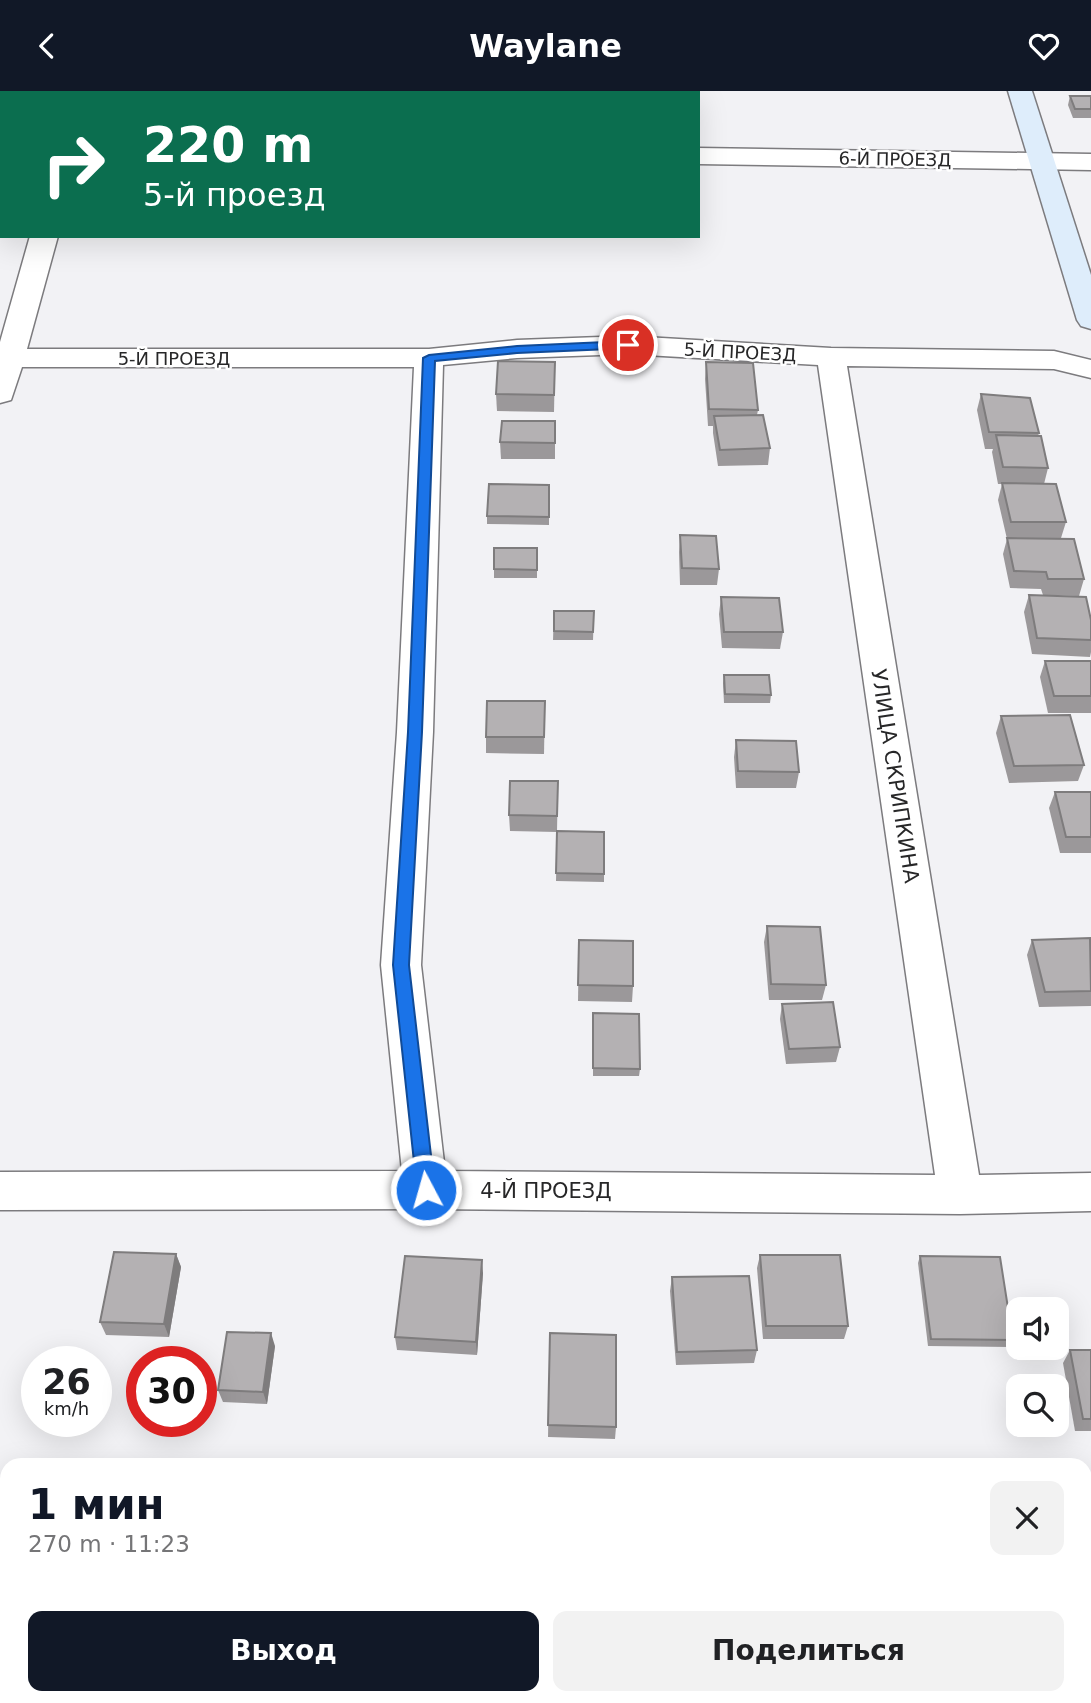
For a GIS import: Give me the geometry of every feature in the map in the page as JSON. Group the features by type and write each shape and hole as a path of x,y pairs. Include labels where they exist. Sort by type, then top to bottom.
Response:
{"street":[{"path":"1020,91 1091,320"},
{"name":"6-Й ПРОЕЗД","path":"700,156 1091,162"},
{"path":"0,394 43,238"},
{"name":"5-Й ПРОЕЗД","path":"10,358 429,358 517,349 628,345 831,357 1054,360 1091,369"},
{"name":"УЛИЦА СКРИПКИНА","path":"831,357 960,1195"},
{"path":"426,1190 401,965 415,732 429,358"},
{"name":"4-Й ПРОЕЗД","path":"0,1191 426,1190 960,1195 1091,1192"}],"building":[{"path":"1070,96 1091,96 1091,109 1075,109"},
{"path":"498,361 555,362 554,395 496,394"},
{"path":"706,362 753,363 758,410 709,409"},
{"path":"981,394 1030,398 1039,433 989,432"},
{"path":"763,415 770,448 720,450 714,416"},
{"path":"502,421 555,421 555,443 500,442"},
{"path":"996,435 1041,436 1048,468 1003,467"},
{"path":"1002,483 1056,484 1066,522 1011,522"},
{"path":"489,484 549,485 549,517 487,516"},
{"path":"680,535 716,536 719,569 682,568"},
{"path":"1007,538 1074,539 1084,579 1048,579 1046,572 1014,571"},
{"path":"494,548 537,548 537,570 494,569"},
{"path":"1029,595 1086,597 1091,620 1091,640 1037,638"},
{"path":"721,597 779,598 783,632 724,632"},
{"path":"554,611 594,611 593,632 554,631"},
{"path":"1045,661 1091,661 1091,696 1054,696"},
{"path":"724,675 769,675 771,695 725,694"},
{"path":"487,701 545,701 544,737 486,737"},
{"path":"1070,715 1084,765 1014,766 1001,716"},
{"path":"736,740 796,741 799,772 738,771"},
{"path":"510,781 558,781 557,816 509,815"},
{"path":"1055,792 1091,792 1091,837 1066,837"},
{"path":"557,831 604,832 604,874 556,873"},
{"path":"767,926 820,927 826,985 771,984"},
{"path":"1090,938 1091,991 1045,992 1032,940"},
{"path":"579,940 633,941 633,986 578,985"},
{"path":"833,1002 840,1047 789,1049 782,1004"},
{"path":"593,1013 639,1014 640,1069 593,1068"},
{"path":"114,1252 176,1254 164,1324 100,1322"},
{"path":"760,1255 840,1255 848,1326 766,1326"},
{"path":"405,1256 482,1260 476,1342 395,1337"},
{"path":"920,1256 1000,1257 1006,1297 1006,1340 931,1339"},
{"path":"749,1276 757,1350 677,1352 672,1277"},
{"path":"227,1332 271,1333 263,1392 218,1390"},
{"path":"550,1333 616,1335 616,1427 548,1425"},
{"path":"1070,1350 1091,1350 1091,1419 1083,1419"}],"route":[{"path":"426,1190 401,965 415,732 429,358 517,349 628,345"}]}
